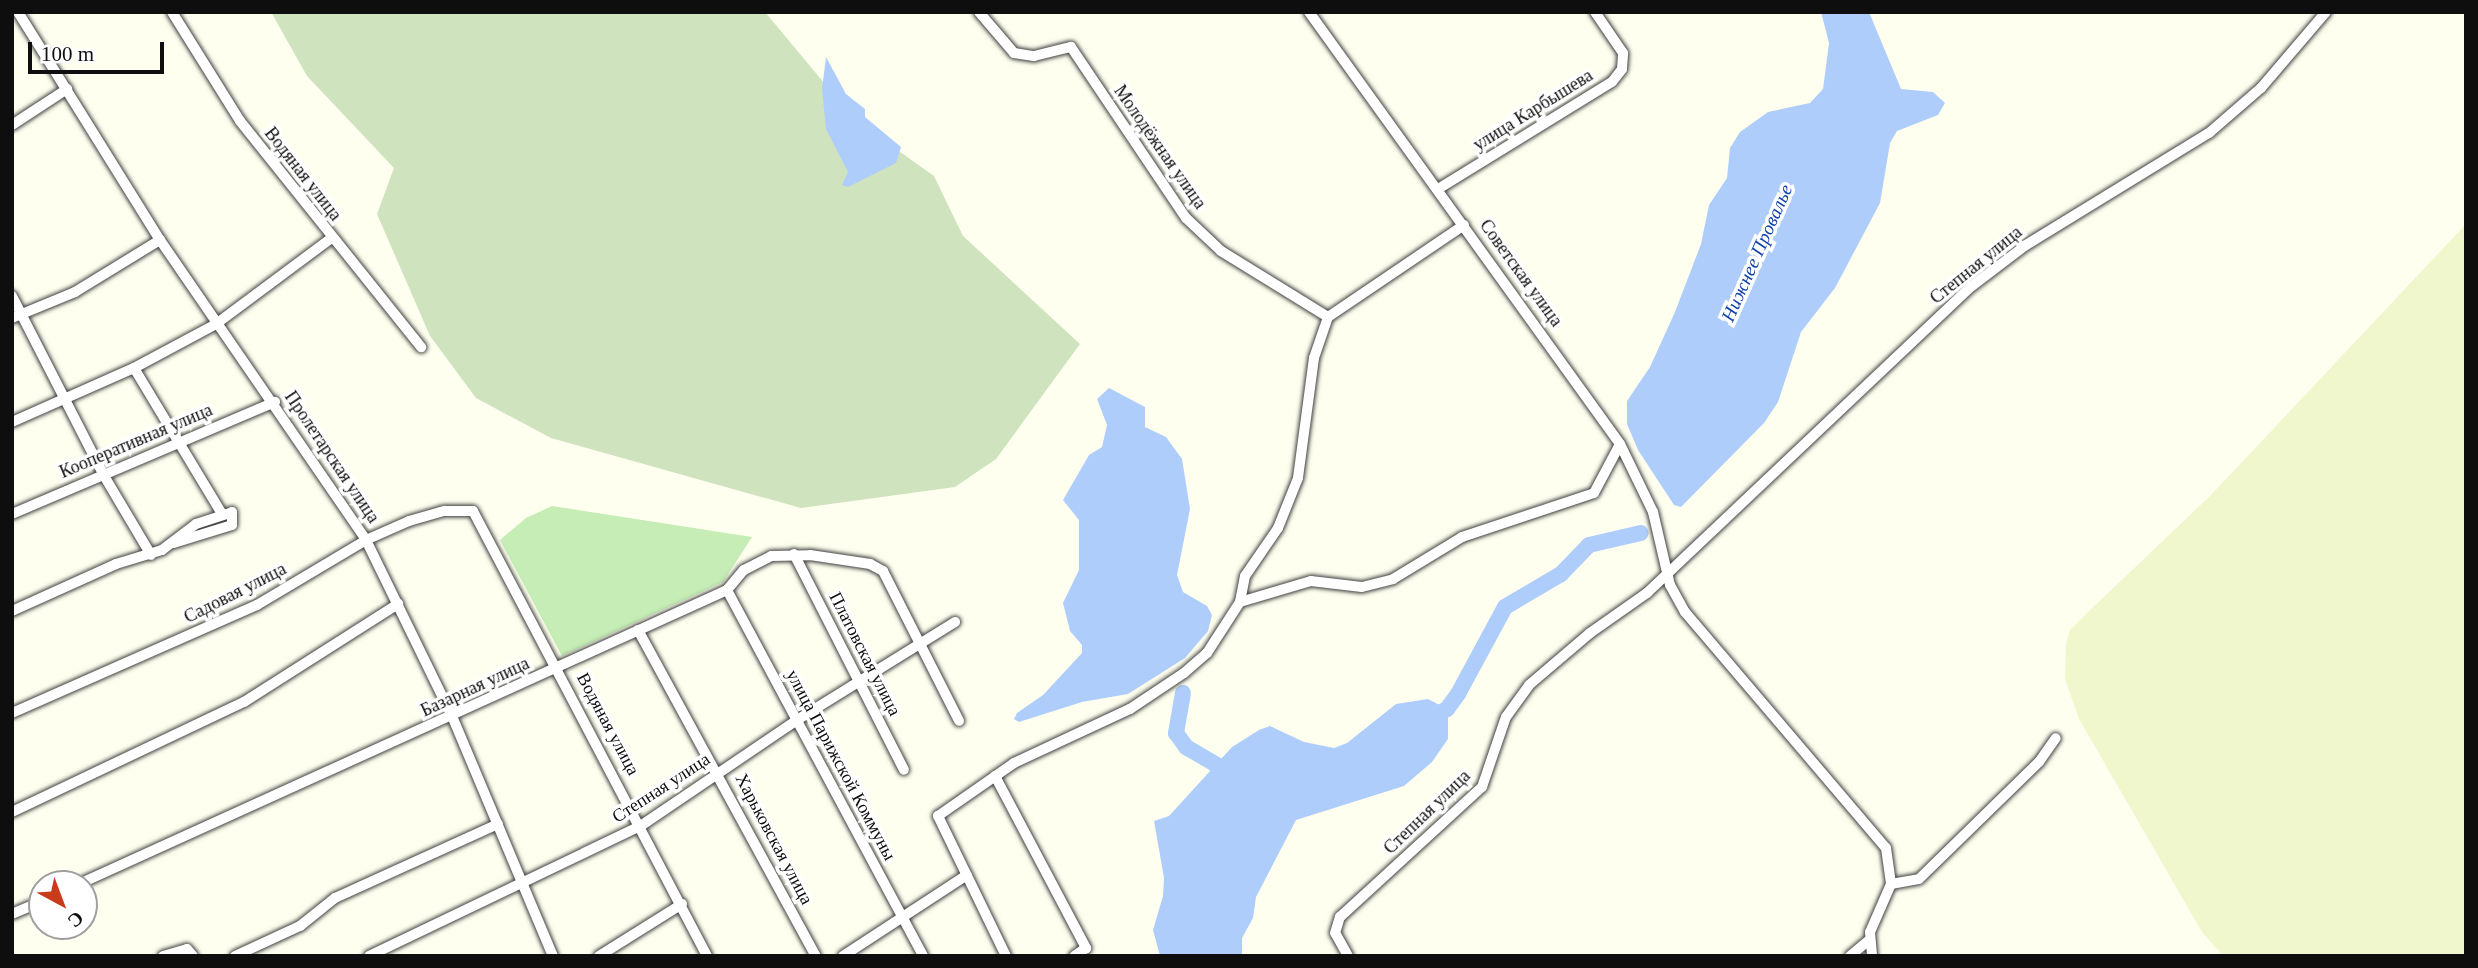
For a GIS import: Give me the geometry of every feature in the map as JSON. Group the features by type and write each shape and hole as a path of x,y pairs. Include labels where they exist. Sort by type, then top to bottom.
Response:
{"street":[{"name":"Пролетарская улица","path":"18,12 160,240 216,324 275,402 366,540 452,716 553,956"},
{"name":"Водяная улица","path":"172,12 240,121 330,239 421,347"},
{"name":"Молодёжная улица","path":"979,12 1014,53 1034,56 1071,47 1157,178 1194,227 1221,251 1328,317"},
{"name":"Советская улица","path":"1308,12 1620,444 1653,512 1667,574"},
{"name":"улица Карбышева","path":"1438,189 1612,82 1622,69 1623,53 1595,12"},
{"name":"Степная улица","path":"1348,956 1335,933 1340,917 1482,787 1506,717 1529,685 1667,574 1972,286 2026,245 2208,133 2261,88 2303,45 2326,12"},
{"path":"12,125 67,89"},
{"path":"1006,956 938,816 995,776 1051,744 1130,709 1168,685 1206,653 1240,603 1245,576 1278,528 1298,478 1314,358 1328,317 1464,225"},
{"path":"12,422 63,397 134,368 216,324 330,239"},
{"path":"17,316 75,292 160,240"},
{"path":"12,296 17,316 103,474 151,555"},
{"path":"134,368 221,512"},
{"name":"Кооперативная улица","path":"12,514 275,402"},
{"path":"1240,603 1311,581 1362,587 1394,579 1462,537 1594,493 1620,444"},
{"name":"Садовая улица","path":"12,713 257,605 366,540 409,521 445,511 473,511"},
{"name":"Водяная улица","path":"473,511 642,825 707,956"},
{"path":"12,611 116,564 151,555 174,543 232,524 232,512 221,512 196,524 174,543"},
{"name":"Базарная улица","path":"98,875 727,590 754,563 794,554 870,564 883,571 920,645"},
{"name":"Платовская улица","path":"794,554 861,680 904,771"},
{"path":"1667,574 1685,612 1878,835 1890,858 1891,884 1868,941 1850,956"},
{"name":"улица Парижской Коммуны","path":"727,590 923,956"},
{"path":"12,813 244,702 398,604"},
{"name":"Степная улица","path":"369,956 523,885 642,825 797,720 955,622"},
{"name":"Харьковская улица","path":"638,630 719,771 816,956"},
{"path":"920,645 959,722"},
{"path":"1891,884 1919,879 2039,762 2056,738"},
{"path":"995,776 1086,948 1074,956"},
{"path":"235,956 300,926 335,898 498,824"},
{"path":"844,956 901,915 967,875"},
{"path":"599,956 682,904"},
{"path":"1868,941 1872,956"},
{"path":"163,956 187,949 193,956"}],"green space":[{"path":"271,12 765,12 855,120 934,176 963,236 1080,344 996,459 955,487 801,508 551,438 476,398 430,336 377,214 394,168 307,76"},
{"path":"2466,224 2466,956 2223,956 2202,932 2079,719 2065,679 2066,643 2070,630 2210,496"},
{"path":"552,506 752,537 723,582 562,656 500,540 526,518"}],"water":[{"path":"1821,12 1869,12 1901,89 1933,92 1945,103 1938,115 1897,131 1890,143 1880,203 1835,288 1801,332 1778,402 1764,423 1681,507 1674,505 1638,450 1627,424 1627,401 1650,367 1675,312 1701,244 1709,205 1727,178 1730,148 1740,132 1768,112 1810,103 1823,89 1829,43"},
{"path":"826,57 846,94 865,109 865,117 901,147 896,163 848,187 842,185 848,172 826,129 822,89"},
{"path":"1109,388 1145,407 1145,427 1166,437 1182,459 1190,509 1177,575 1183,592 1207,606 1212,615 1208,631 1185,658 1128,694 1082,702 1019,722 1014,719 1017,713 1043,695 1082,653 1082,645 1070,631 1063,603 1079,570 1079,520 1063,500 1089,455 1102,447 1107,425 1097,399"},
{"path":"1428,699 1447,709 1448,717 1448,739 1432,762 1404,786 1296,820 1256,897 1253,918 1242,938 1242,956 1160,956 1153,930 1163,896 1164,878 1154,821 1169,816 1232,747 1259,730 1270,726 1304,742 1334,748 1347,743 1396,704"}],"waterway":[{"name":"Нижнее Провалье","path":"1430,718 1447,709 1458,694 1505,607 1561,574 1589,545 1641,533"},
{"path":"1183,693 1176,733 1186,747 1234,775"}]}
